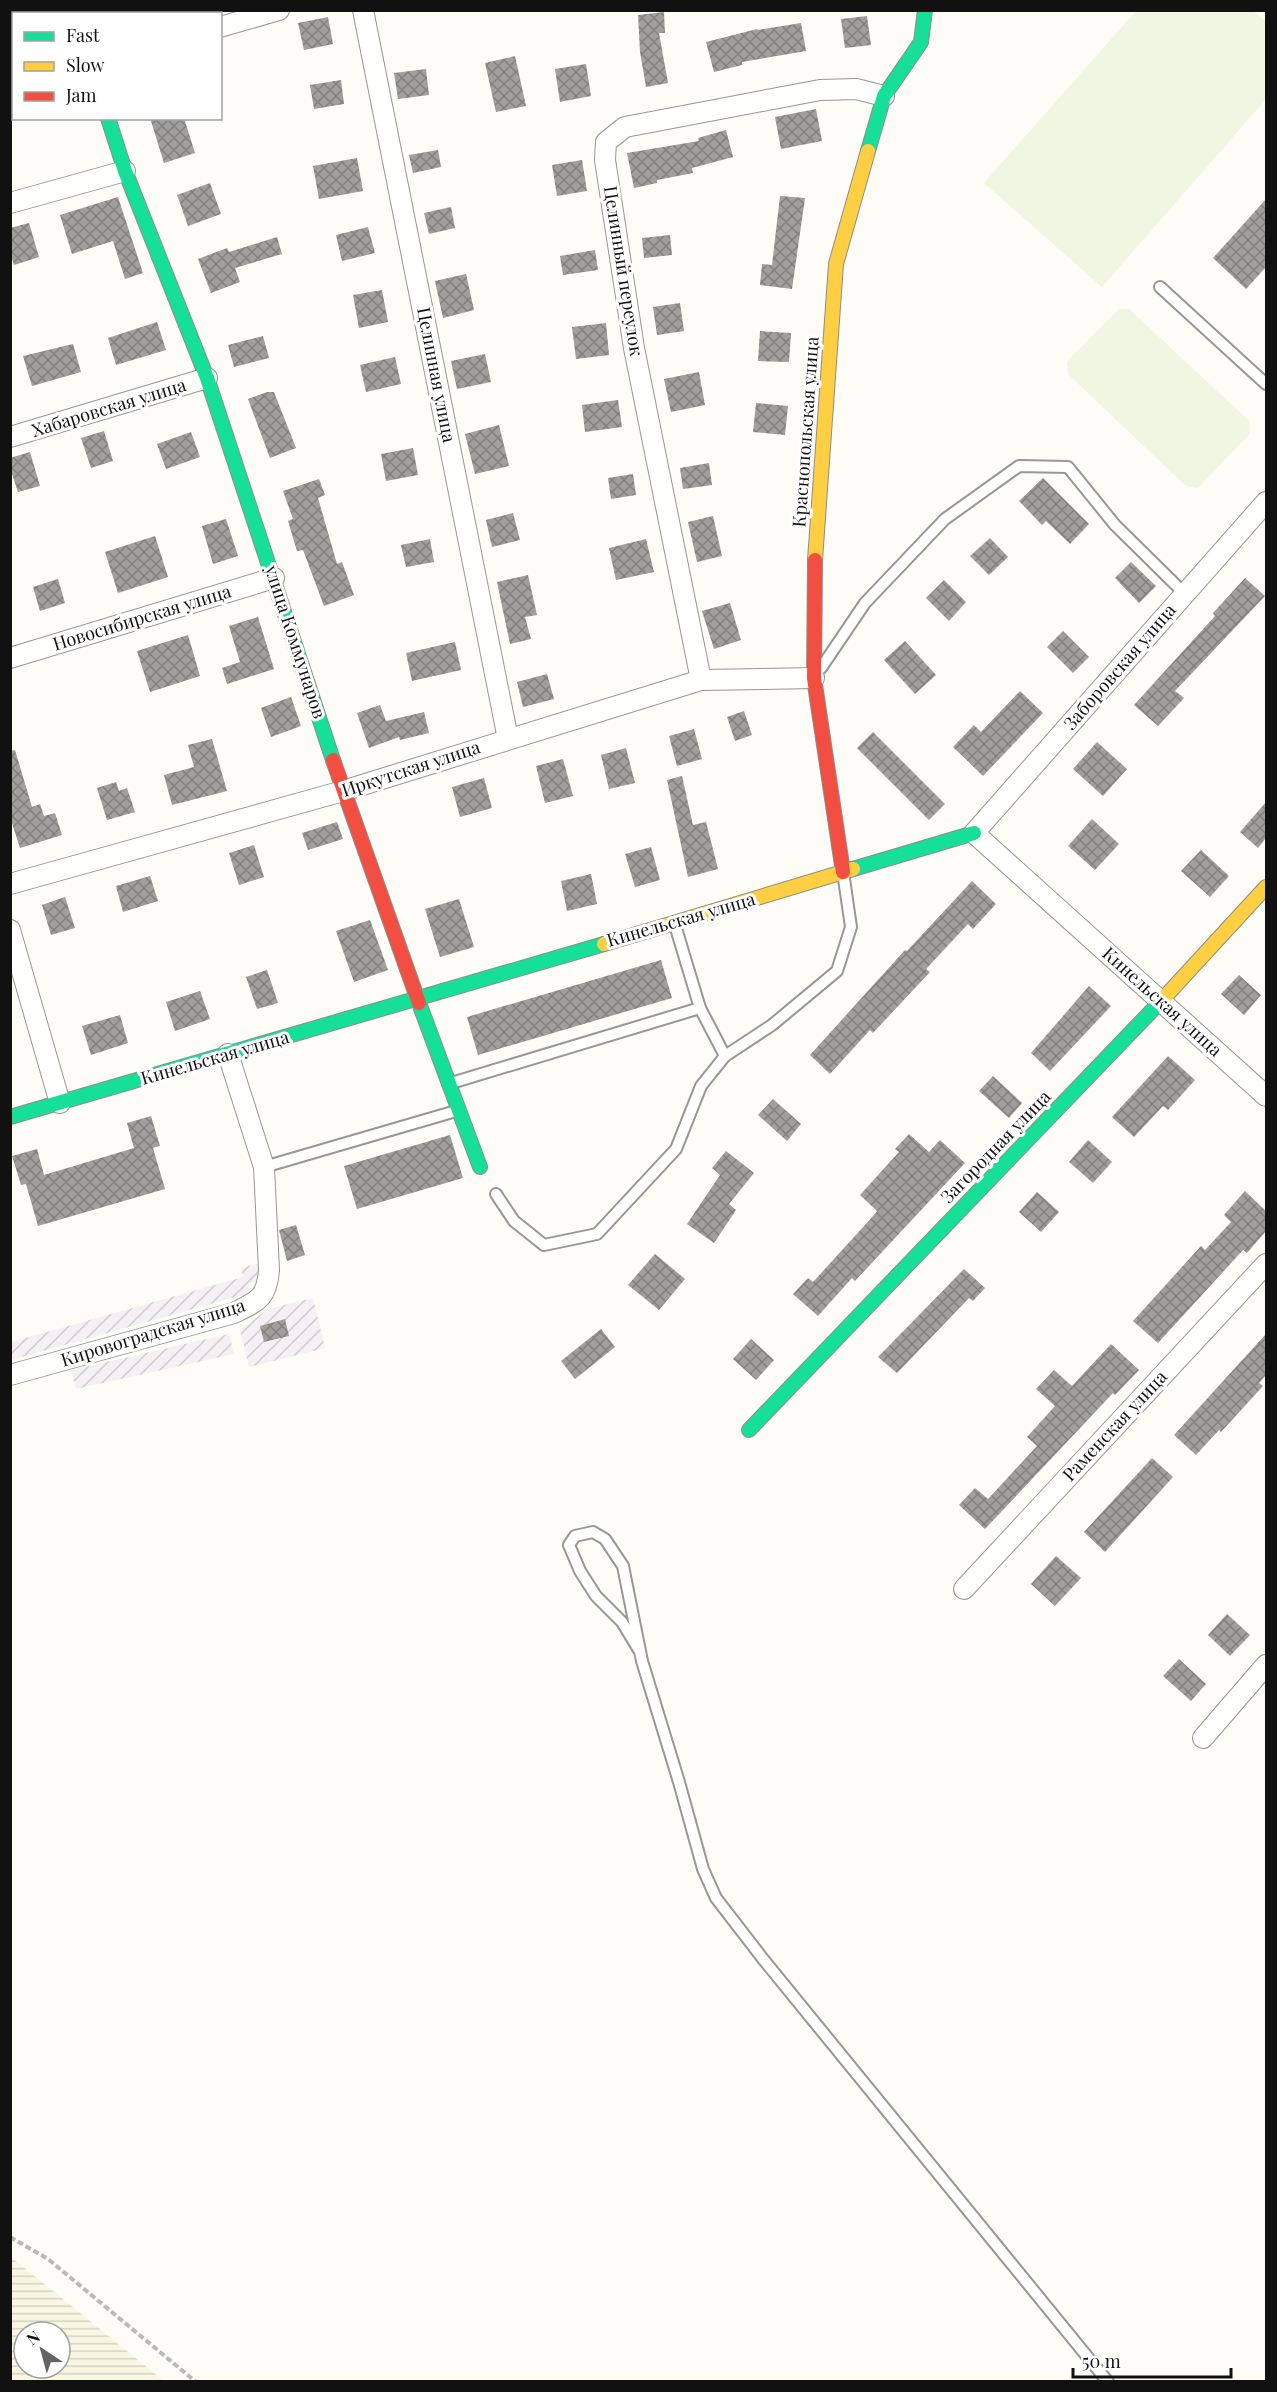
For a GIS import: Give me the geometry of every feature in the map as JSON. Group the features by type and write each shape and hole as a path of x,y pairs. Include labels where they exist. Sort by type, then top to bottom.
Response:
{"street":[{"path":"222,26 279,10"},
{"name":"Целинная улица","path":"363,10 508,739"},
{"name":"Краснопольская улица","path":"843,872 814,678 815,563 836,264 884,96 921,42 925,10"},
{"name":"Целинный переулок","path":"701,680 634,348 605,160 606,142 625,127 820,90 856,89 884,96"},
{"name":"улица Коммунаров","path":"109,120 125,171 207,378 343,790 480,1167"},
{"path":"10,203 125,171"},
{"name":"Хабаровская улица","path":"10,437 207,378"},
{"name":"Заборовская улица","path":"974,833 1266,502"},
{"name":"Новосибирская улица","path":"10,658 274,578"},
{"name":"Иркутская улица","path":"10,884 343,790 701,680 814,678"},
{"name":"Кинельская улица","path":"10,1117 419,999 974,833 1266,1096"},
{"name":"Загородная улица","path":"749,1430 1161,1002 1266,887"},
{"path":"10,930 60,1103"},
{"name":"Кировоградская улица","path":"10,1375 234,1313 258,1301 268,1286 269,1270 264,1167 228,1054"},
{"name":"Раменская улица","path":"963,1589 1266,1264"},
{"path":"1203,1738 1266,1665"}],"lane":[{"path":"1160,287 1266,384"},
{"path":"814,678 865,603 945,519 1019,466 1068,467 1115,525 1185,594"},
{"path":"496,1194 514,1221 544,1245 597,1234 676,1149 701,1086 725,1056 772,1025 837,971 851,927 843,872"},
{"path":"674,922 700,1008 725,1056"},
{"path":"448,1084 700,1008"},
{"path":"264,1167 459,1110"},
{"path":"639,1650 622,1622 596,1596 580,1571 569,1545 575,1536 593,1532 604,1539 623,1566 642,1661 703,1869 716,1898 763,1959 1108,2382"}],"path":[{"path":"10,2237 48,2259 196,2382"}],"shaded area":[{"path":"260,1263 264,1279 248,1284 250,1293 11,1360 11,1342 243,1277 241,1268"},
{"path":"313,1298 325,1348 249,1367 240,1330 268,1309"},
{"path":"229,1334 234,1354 76,1389 71,1370"},
{"path":"11,2257 164,2381 11,2381"}],"green space":[{"path":"1136,11 1253,11 1266,22 1266,99 1102,287 984,183"},
{"path":"1119,309 1129,309 1249,421 1250,433 1198,488 1186,486 1068,374 1067,362"}],"building":[{"path":"664,12 665,33 659,33 668,83 646,87 640,52 638,15"},
{"path":"867,16 871,45 845,48 841,19"},
{"path":"328,17 333,44 304,50 298,23"},
{"path":"801,23 806,51 742,62 742,65 714,72 706,42 757,29"},
{"path":"515,56 526,106 496,112 485,63"},
{"path":"586,64 591,96 560,102 555,69"},
{"path":"426,69 429,95 398,99 394,73"},
{"path":"341,80 344,104 314,109 310,85"},
{"path":"816,109 822,141 781,149 775,117"},
{"path":"151,120 185,120 195,153 164,163"},
{"path":"726,130 733,157 692,168 693,173 657,180 657,183 634,188 627,153 699,141 698,138"},
{"path":"438,150 441,167 413,173 409,155"},
{"path":"357,158 363,191 319,199 313,166"},
{"path":"582,160 587,191 557,196 552,165"},
{"path":"210,183 221,214 188,226 177,195"},
{"path":"780,196 805,198 792,289 760,285 762,264 772,265"},
{"path":"118,197 143,273 125,279 113,241 72,254 60,215"},
{"path":"1266,199 1266,267 1246,289 1213,258"},
{"path":"451,207 455,228 429,234 424,213"},
{"path":"29,223 39,257 14,265 10,253 10,228"},
{"path":"368,227 375,253 342,261 336,235"},
{"path":"670,235 672,255 644,258 642,238"},
{"path":"277,237 282,254 235,268 240,282 211,293 198,259 227,248 229,252"},
{"path":"595,250 598,270 563,275 560,256"},
{"path":"466,274 474,310 443,318 435,281"},
{"path":"382,290 388,322 359,328 353,295"},
{"path":"680,303 684,331 657,335 653,307"},
{"path":"157,322 166,350 116,365 108,338"},
{"path":"606,323 609,355 576,359 572,327"},
{"path":"760,331 791,333 789,362 758,361"},
{"path":"263,336 269,358 234,367 228,345"},
{"path":"73,344 81,372 32,386 23,356"},
{"path":"485,354 491,382 457,389 451,361"},
{"path":"395,357 401,384 366,392 360,365"},
{"path":"699,372 705,405 671,412 664,379"},
{"path":"267,392 274,392 296,448 270,458 248,399"},
{"path":"618,400 622,427 585,432 582,405"},
{"path":"756,403 788,406 785,435 753,432"},
{"path":"499,425 509,466 475,474 465,434"},
{"path":"104,431 113,461 91,468 81,438"},
{"path":"191,432 200,457 166,469 157,444"},
{"path":"413,448 418,475 386,481 381,454"},
{"path":"30,452 40,486 18,492 10,468 10,458"},
{"path":"709,463 712,485 683,489 680,468"},
{"path":"633,474 636,495 611,499 608,478"},
{"path":"1043,478 1089,524 1070,544 1046,521 1042,525 1019,501"},
{"path":"319,479 325,495 318,498 337,564 342,562 354,595 324,606 303,550 297,551 288,521 293,519 283,491"},
{"path":"513,513 520,540 492,547 486,520"},
{"path":"713,516 722,556 697,562 688,522"},
{"path":"226,519 238,556 213,564 202,526"},
{"path":"155,536 168,577 118,593 105,552"},
{"path":"990,538 1008,557 989,575 970,556"},
{"path":"430,539 434,562 406,567 401,545"},
{"path":"646,539 654,572 616,580 609,548"},
{"path":"1131,562 1156,586 1139,603 1115,578"},
{"path":"528,575 537,615 525,617 531,639 510,644 497,582"},
{"path":"1245,578 1265,596 1175,691 1184,698 1158,726 1134,705 1215,616 1213,613"},
{"path":"58,579 65,603 40,611 33,587"},
{"path":"944,580 966,602 949,621 926,598"},
{"path":"730,603 741,640 714,649 702,611"},
{"path":"258,617 274,669 227,684 222,668 240,662 229,626"},
{"path":"1063,631 1089,657 1073,673 1047,647"},
{"path":"188,635 200,676 150,692 137,651"},
{"path":"905,641 936,675 915,694 884,660"},
{"path":"455,642 461,670 412,681 406,653"},
{"path":"547,674 554,699 523,707 517,682"},
{"path":"1020,691 1043,713 983,776 953,747 974,725 981,732"},
{"path":"291,697 301,726 271,737 261,708"},
{"path":"380,705 386,721 424,712 429,733 400,740 399,737 369,748 357,713"},
{"path":"744,711 752,735 735,741 727,717"},
{"path":"694,729 702,759 677,766 669,736"},
{"path":"873,732 945,804 929,820 857,748"},
{"path":"212,739 227,791 172,805 164,775 194,767 188,745"},
{"path":"1097,742 1127,769 1103,796 1073,769"},
{"path":"626,748 635,783 609,789 601,755"},
{"path":"15,750 32,807 40,804 44,816 55,813 62,835 20,848 10,817 10,751"},
{"path":"563,759 573,796 545,803 536,766"},
{"path":"682,776 693,825 706,822 718,869 688,877 667,780"},
{"path":"484,778 492,808 460,817 452,787"},
{"path":"116,782 119,791 127,788 135,812 107,820 97,788"},
{"path":"1266,802 1266,838 1258,848 1240,832"},
{"path":"1092,819 1119,844 1095,870 1068,846"},
{"path":"337,822 343,839 308,850 302,833"},
{"path":"254,845 264,877 239,885 229,853"},
{"path":"651,847 660,880 635,887 625,854"},
{"path":"1201,850 1229,876 1210,897 1181,871"},
{"path":"591,874 597,904 567,911 561,881"},
{"path":"150,876 158,901 123,912 116,886"},
{"path":"972,881 996,904 973,929 968,924 926,969 930,972 873,1033 870,1030 830,1074 810,1055 905,950 907,951"},
{"path":"65,897 75,928 51,935 42,905"},
{"path":"459,899 474,947 440,957 425,909"},
{"path":"370,920 388,970 354,982 336,931"},
{"path":"661,960 672,998 478,1055 467,1017"},
{"path":"267,970 278,1003 257,1009 246,977"},
{"path":"1239,975 1261,995 1244,1015 1221,994"},
{"path":"1089,986 1111,1006 1050,1071 1031,1053"},
{"path":"200,991 210,1019 175,1031 166,1002"},
{"path":"120,1015 128,1043 91,1055 82,1026"},
{"path":"1168,1056 1195,1080 1168,1110 1163,1106 1134,1137 1112,1117"},
{"path":"993,1076 1022,1103 1009,1118 979,1091"},
{"path":"773,1099 801,1124 787,1141 758,1115"},
{"path":"151,1116 160,1146 153,1148 165,1189 38,1226 26,1184 21,1185 12,1156 37,1149 44,1175 134,1148 127,1123"},
{"path":"909,1134 929,1152 940,1140 965,1163 855,1281 852,1278 818,1316 793,1294 808,1278 813,1282 877,1211 860,1195 899,1152 895,1149"},
{"path":"450,1135 463,1178 357,1209 344,1166"},
{"path":"1088,1140 1112,1162 1093,1183 1069,1162"},
{"path":"726,1151 754,1173 729,1204 736,1210 714,1243 687,1224 720,1175 712,1168"},
{"path":"1245,1191 1266,1211 1266,1231 1247,1253 1243,1250 1158,1343 1133,1321 1201,1246 1205,1250 1231,1222 1224,1215"},
{"path":"1037,1192 1059,1212 1041,1232 1019,1212"},
{"path":"296,1225 305,1255 287,1261 279,1230"},
{"path":"655,1254 685,1279 659,1310 628,1285"},
{"path":"964,1269 985,1288 973,1301 969,1298 897,1373 878,1357"},
{"path":"285,1319 289,1336 264,1342 260,1326"},
{"path":"601,1329 615,1347 575,1379 561,1361"},
{"path":"1266,1334 1266,1375 1259,1383 1263,1386 1221,1432 1219,1430 1196,1455 1174,1435"},
{"path":"751,1339 774,1360 756,1380 733,1359"},
{"path":"1111,1344 1139,1370 1115,1395 1113,1393 985,1529 959,1505 975,1488 988,1499 1037,1446 1027,1437 1055,1406 1036,1389 1054,1370 1072,1386"},
{"path":"1152,1458 1173,1477 1105,1552 1084,1532"},
{"path":"1056,1556 1081,1578 1055,1606 1031,1584"},
{"path":"1227,1614 1250,1635 1230,1656 1208,1635"},
{"path":"1179,1659 1206,1684 1191,1701 1163,1676"}],"traffic: fast":[{"path":"868,151 884,96 921,42 925,10"},
{"path":"109,120 125,171 207,378 333,760"},
{"path":"853,869 974,833"},
{"path":"10,1117 604,944"},
{"path":"749,1430 1163,999"},
{"path":"419,1003 480,1167"}],"traffic: slow":[{"path":"815,560 836,264 868,151"},
{"path":"604,944 853,869"},
{"path":"1163,999 1266,887"}],"traffic: jam":[{"path":"815,560 814,678 843,872"},
{"path":"333,760 419,1003"}]}
